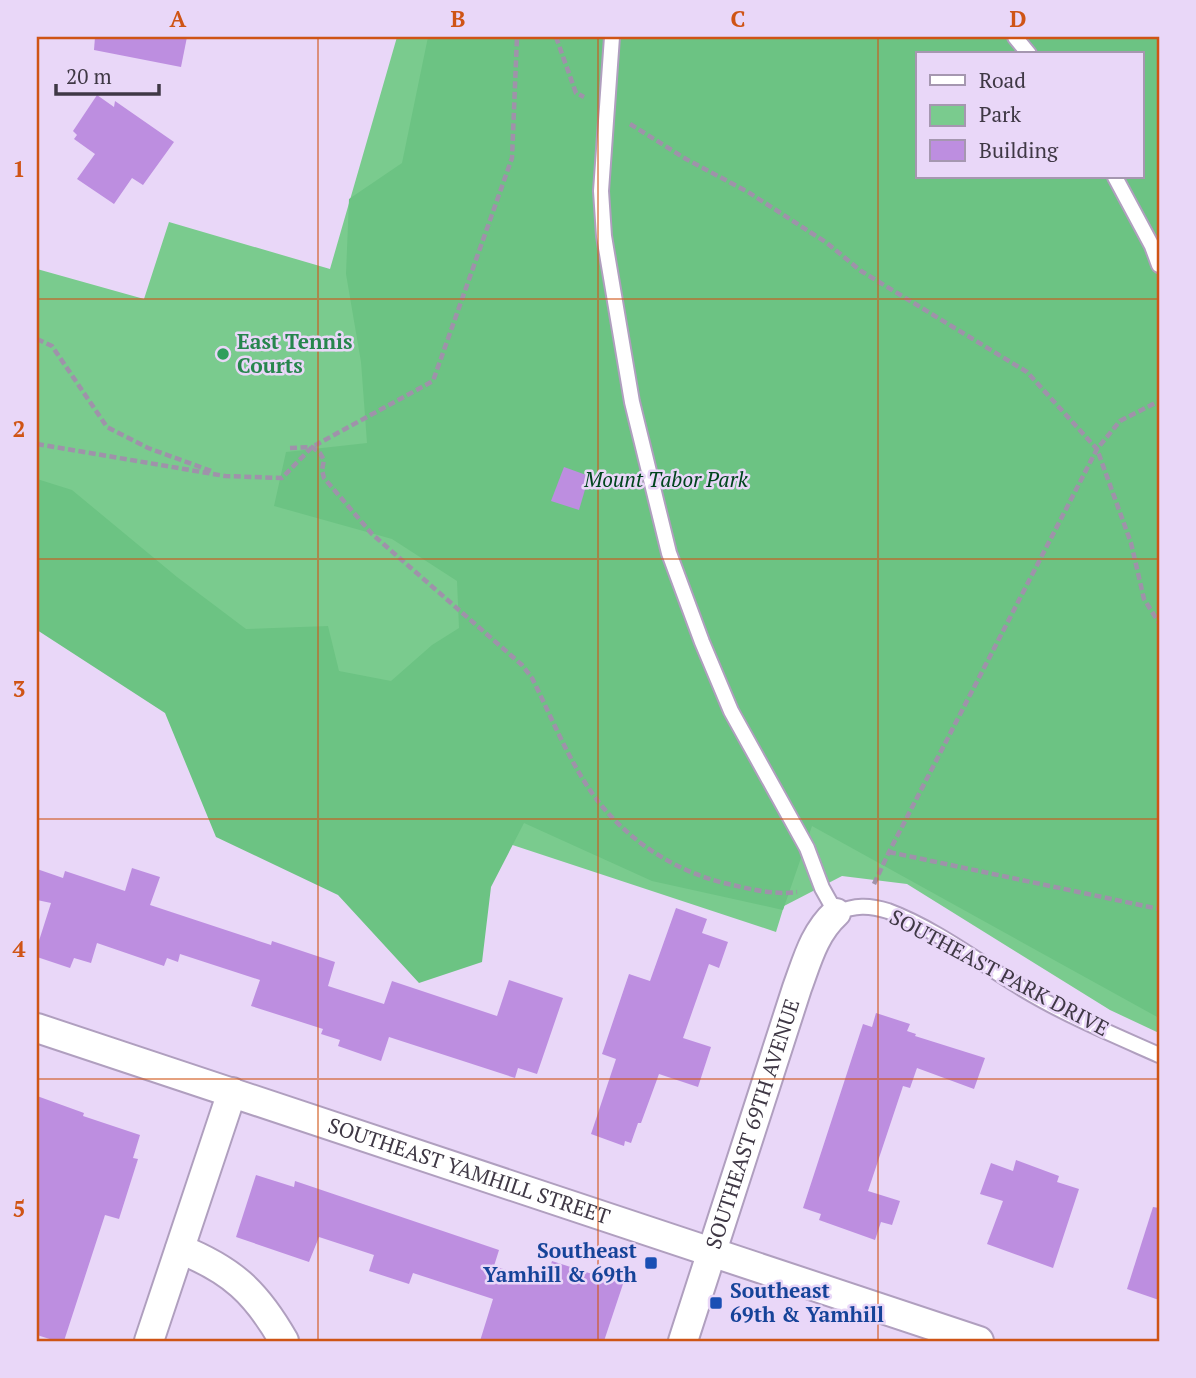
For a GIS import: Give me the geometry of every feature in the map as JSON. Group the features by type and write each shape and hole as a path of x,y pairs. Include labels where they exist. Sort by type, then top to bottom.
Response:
{"street":[{"name":"SOUTHEAST 69TH AVENUE","path":"683,1341 797,988 815,939 836,913"},
{"name":"SOUTHEAST YAMHILL STREET","path":"37,1028 979,1341"},
{"path":"149,1341 232,1092"},
{"path":"180,1249 211,1262 232,1275 262,1308 284,1341"}],"lane":[{"path":"612,37 601,191 604,236 632,402 669,553 731,711 807,848 822,888 836,913"},
{"path":"1015,37 1027,52"},
{"path":"1116,178 1152,246 1159,265"},
{"name":"SOUTHEAST PARK DRIVE","path":"836,913 851,907 868,906 889,912 932,933 1026,991 1159,1055"}],"path":[{"path":"37,444 225,476 282,478 312,447 433,381 512,158 517,37"},
{"path":"556,37 576,93 607,109 686,159 748,192 827,243 861,271 1027,372 1097,449 1131,543 1144,599 1159,623"},
{"path":"37,339 52,346 107,427 148,448 225,476"},
{"path":"868,906 877,874 888,852 1097,449 1120,421 1159,401"},
{"path":"290,448 312,447 320,453 324,460 324,478 372,534 522,665 532,678 592,793 612,817 637,839 681,869 721,883 789,893 822,888"},
{"path":"888,852 1159,909"}],"green space":[{"name":"Mount Tabor Park","path":"397,37 1159,37 1159,1033 1110,1010 907,884 842,876 784,906 776,932 213,746 37,541 37,269 144,299 169,222 330,269"},
{"name":"Mount Tabor Park","path":"428,37 1159,37 1159,1018 812,826 783,910 652,881 524,823 491,887 482,962 419,983 338,895 216,837 165,713 37,630 37,479 72,490 177,577 246,629 328,626 339,671 391,681 432,645 459,628 457,581 392,539 274,506 286,452 367,443 361,362 346,274 349,199 402,163"}],"building":[{"path":"95,37 187,37 181,67 94,50"},
{"path":"97,95 114,107 115,101 174,142 143,185 132,178 114,204 77,179 95,154 74,139 77,135 73,131"},
{"path":"564,467 589,476 579,510 551,501"},
{"path":"132,868 160,877 150,905 271,945 272,941 335,962 328,986 384,1004 392,981 497,1016 509,980 563,998 537,1074 518,1068 515,1078 389,1037 381,1061 338,1046 340,1040 321,1034 323,1029 251,1006 260,980 180,954 178,962 167,958 164,966 97,943 91,963 74,958 70,968 37,957 37,947 51,903 37,900 37,869 63,878 65,871 125,891"},
{"path":"676,908 707,919 702,933 728,942 719,968 709,964 683,1038 711,1047 698,1087 659,1074 641,1123 638,1123 631,1143 625,1141 624,1146 591,1134 616,1059 602,1054 629,974 650,981"},
{"path":"876,1013 910,1024 907,1031 916,1034 915,1036 985,1058 974,1089 917,1068 910,1088 903,1086 868,1191 900,1201 892,1225 881,1222 875,1240 819,1220 821,1214 803,1208 863,1024 872,1027"},
{"path":"37,1096 84,1113 83,1116 140,1135 133,1158 138,1159 119,1219 105,1215 64,1341 37,1335"},
{"path":"1016,1160 1059,1176 1057,1182 1079,1189 1053,1268 987,1244 1003,1201 980,1194 991,1163 1013,1171"},
{"path":"256,1175 294,1187 295,1181 499,1250 494,1266 545,1283 552,1261 623,1284 604,1341 480,1341 493,1299 413,1273 409,1284 369,1271 374,1255 319,1237 309,1262 236,1237"},
{"path":"1153,1207 1159,1208 1159,1300 1127,1289"}],"place":[{"name":"East Tennis Courts","path":"223,354"},
{"name":"Southeast Yamhill & 69th","path":"651,1263"},
{"name":"Southeast 69th & Yamhill","path":"716,1303"}]}
